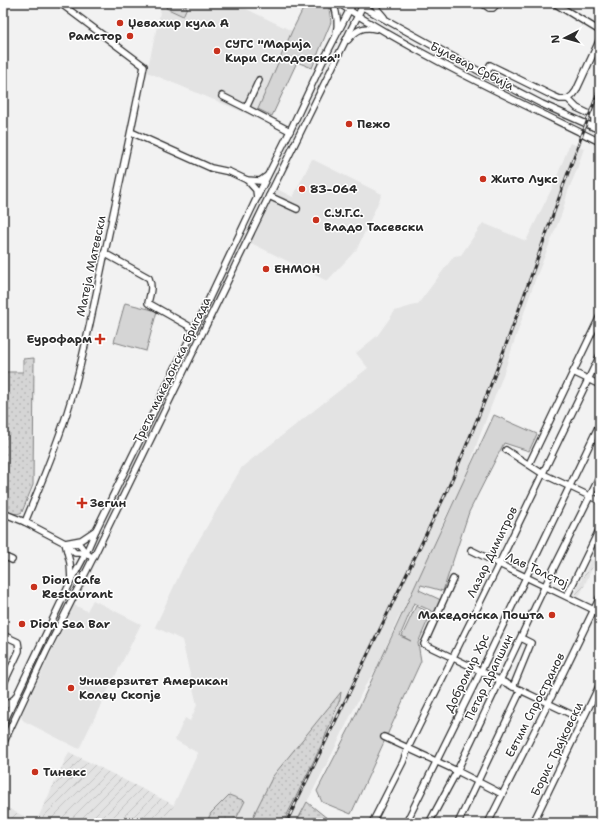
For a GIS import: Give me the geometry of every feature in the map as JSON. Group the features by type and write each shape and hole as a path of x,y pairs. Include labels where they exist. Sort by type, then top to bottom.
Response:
{"street":[{"name":"Матеја Матевски","path":"24,522 43,480 70,404 94,305 144,66 60,3"},
{"path":"332,3 336,12 338,24 333,43"},
{"name":"Булевар Србија","path":"338,3 382,31 462,75 600,142"},
{"name":"Трета македонска бригада","path":"4,720 16,698 71,581 86,553 322,63 353,3"},
{"name":"Булевар Србија","path":"356,3 363,5 388,22 486,75 542,104 597,129"},
{"path":"374,3 388,22"},
{"path":"482,3 489,8 493,8 497,3"},
{"path":"554,3 600,31"},
{"name":"Трета македонска бригада","path":"3,744 46,652 363,5"},
{"path":"341,48 353,34 361,29 370,28 382,31"},
{"path":"568,100 576,91 600,39"},
{"path":"486,75 490,65 553,96 568,100 577,108 597,118"},
{"path":"246,108 259,80"},
{"path":"222,96 290,131"},
{"path":"597,129 600,99"},
{"path":"131,132 198,163 211,168 230,172 247,180 260,181 268,176"},
{"path":"247,180 256,190 257,198"},
{"path":"269,196 297,209"},
{"path":"104,253 149,278 151,290 148,303 194,329"},
{"path":"529,464 600,316"},
{"name":"Лазар Димитров","path":"372,823 600,355"},
{"path":"573,372 600,385"},
{"name":"Добромир Хрс","path":"406,823 600,424"},
{"path":"506,450 543,474 600,500"},
{"name":"Петар Драпшин","path":"429,823 457,771 545,586 600,476"},
{"path":"3,513 65,542 79,544 86,553 93,558"},
{"path":"567,596 600,528"},
{"path":"65,542 81,540 96,530"},
{"path":"65,542 75,553 86,553"},
{"path":"65,542 70,563 71,581"},
{"name":"Лав Толстој","path":"471,550 594,610"},
{"path":"3,556 12,560"},
{"path":"453,579 424,644 583,720"},
{"name":"Евтим Спространов","path":"488,823 600,597"},
{"path":"3,635 18,642 19,649 3,685"},
{"path":"513,687 531,643 520,638"},
{"name":"Борис Трајковски","path":"533,823 600,684"},
{"path":"458,823 521,690"},
{"path":"3,707 16,698"},
{"path":"4,720 14,722"},
{"path":"384,737 502,794"}],"shaded area":[{"name":"СУГС \"Марија Кири Склодовска\"","path":"162,3 234,3 292,31 255,117 147,72"},
{"path":"168,3 178,3 187,7 183,16 166,8"},
{"path":"306,3 325,3 329,9 331,22 312,68 297,62 272,116 258,109 292,31"},
{"path":"570,143 584,148 568,191 562,213 535,280 466,478 444,520 432,553 397,621 378,666 365,686 296,823 165,823 198,753 175,740 185,718 190,721 197,705 182,640 155,627 183,567 242,467 368,368 356,353 377,336 395,311 418,304 454,256 461,255 483,223 526,241 554,184"},
{"name":"С.У.Г.С. Владо Тасевски","path":"312,159 382,194 357,249 327,281 251,243 277,189 293,197"},
{"path":"125,303 157,311 146,351 114,342"},
{"path":"34,358 33,485 22,512 15,514 3,509 3,372 23,372 23,359"},
{"path":"494,415 537,434 529,451 504,443 469,512 443,591 421,585 419,590 441,600 436,613 414,603 400,636 411,641 402,636 416,606 431,613 418,643 421,661 351,814 322,802 317,791 349,729"},
{"path":"591,559 595,562 579,597 574,595"},
{"name":"Универзитет Американ Колеџ Скопје","path":"93,600 141,624 79,749 24,721 21,716 74,605 87,611"},
{"path":"341,692 340,699 323,742 283,823 251,823 273,776"},
{"path":"69,752 174,805 165,823 3,823 3,806 36,822"},
{"path":"229,795 245,801 234,823 206,823 211,813"},
{"path":"307,802 333,823 296,823"}],"railway":[{"path":"286,823 445,495 461,458 506,346 600,86"}],"place":[{"name":"Џевахир кула А","path":"120,23"},
{"name":"Рамстор","path":"130,36"},
{"name":"СУГС \"Марија Кири Склодовска\"","path":"217,51"},
{"name":"Пежо","path":"349,124"},
{"name":"Жито Лукс","path":"483,179"},
{"name":"83-064","path":"302,189"},
{"name":"С.У.Г.С. Владо Тасевски","path":"316,220"},
{"name":"ЕНМОН","path":"266,269"},
{"name":"Еурофарм","path":"100,339"},
{"name":"Зегин","path":"82,503"},
{"name":"Dion Cafe Restaurant","path":"34,587"},
{"name":"Македонска Пошта","path":"552,615"},
{"name":"Dion Sea Bar","path":"22,624"},
{"name":"Универзитет Американ Колеџ Скопје","path":"71,688"},
{"name":"Тинекс","path":"35,772"}]}
